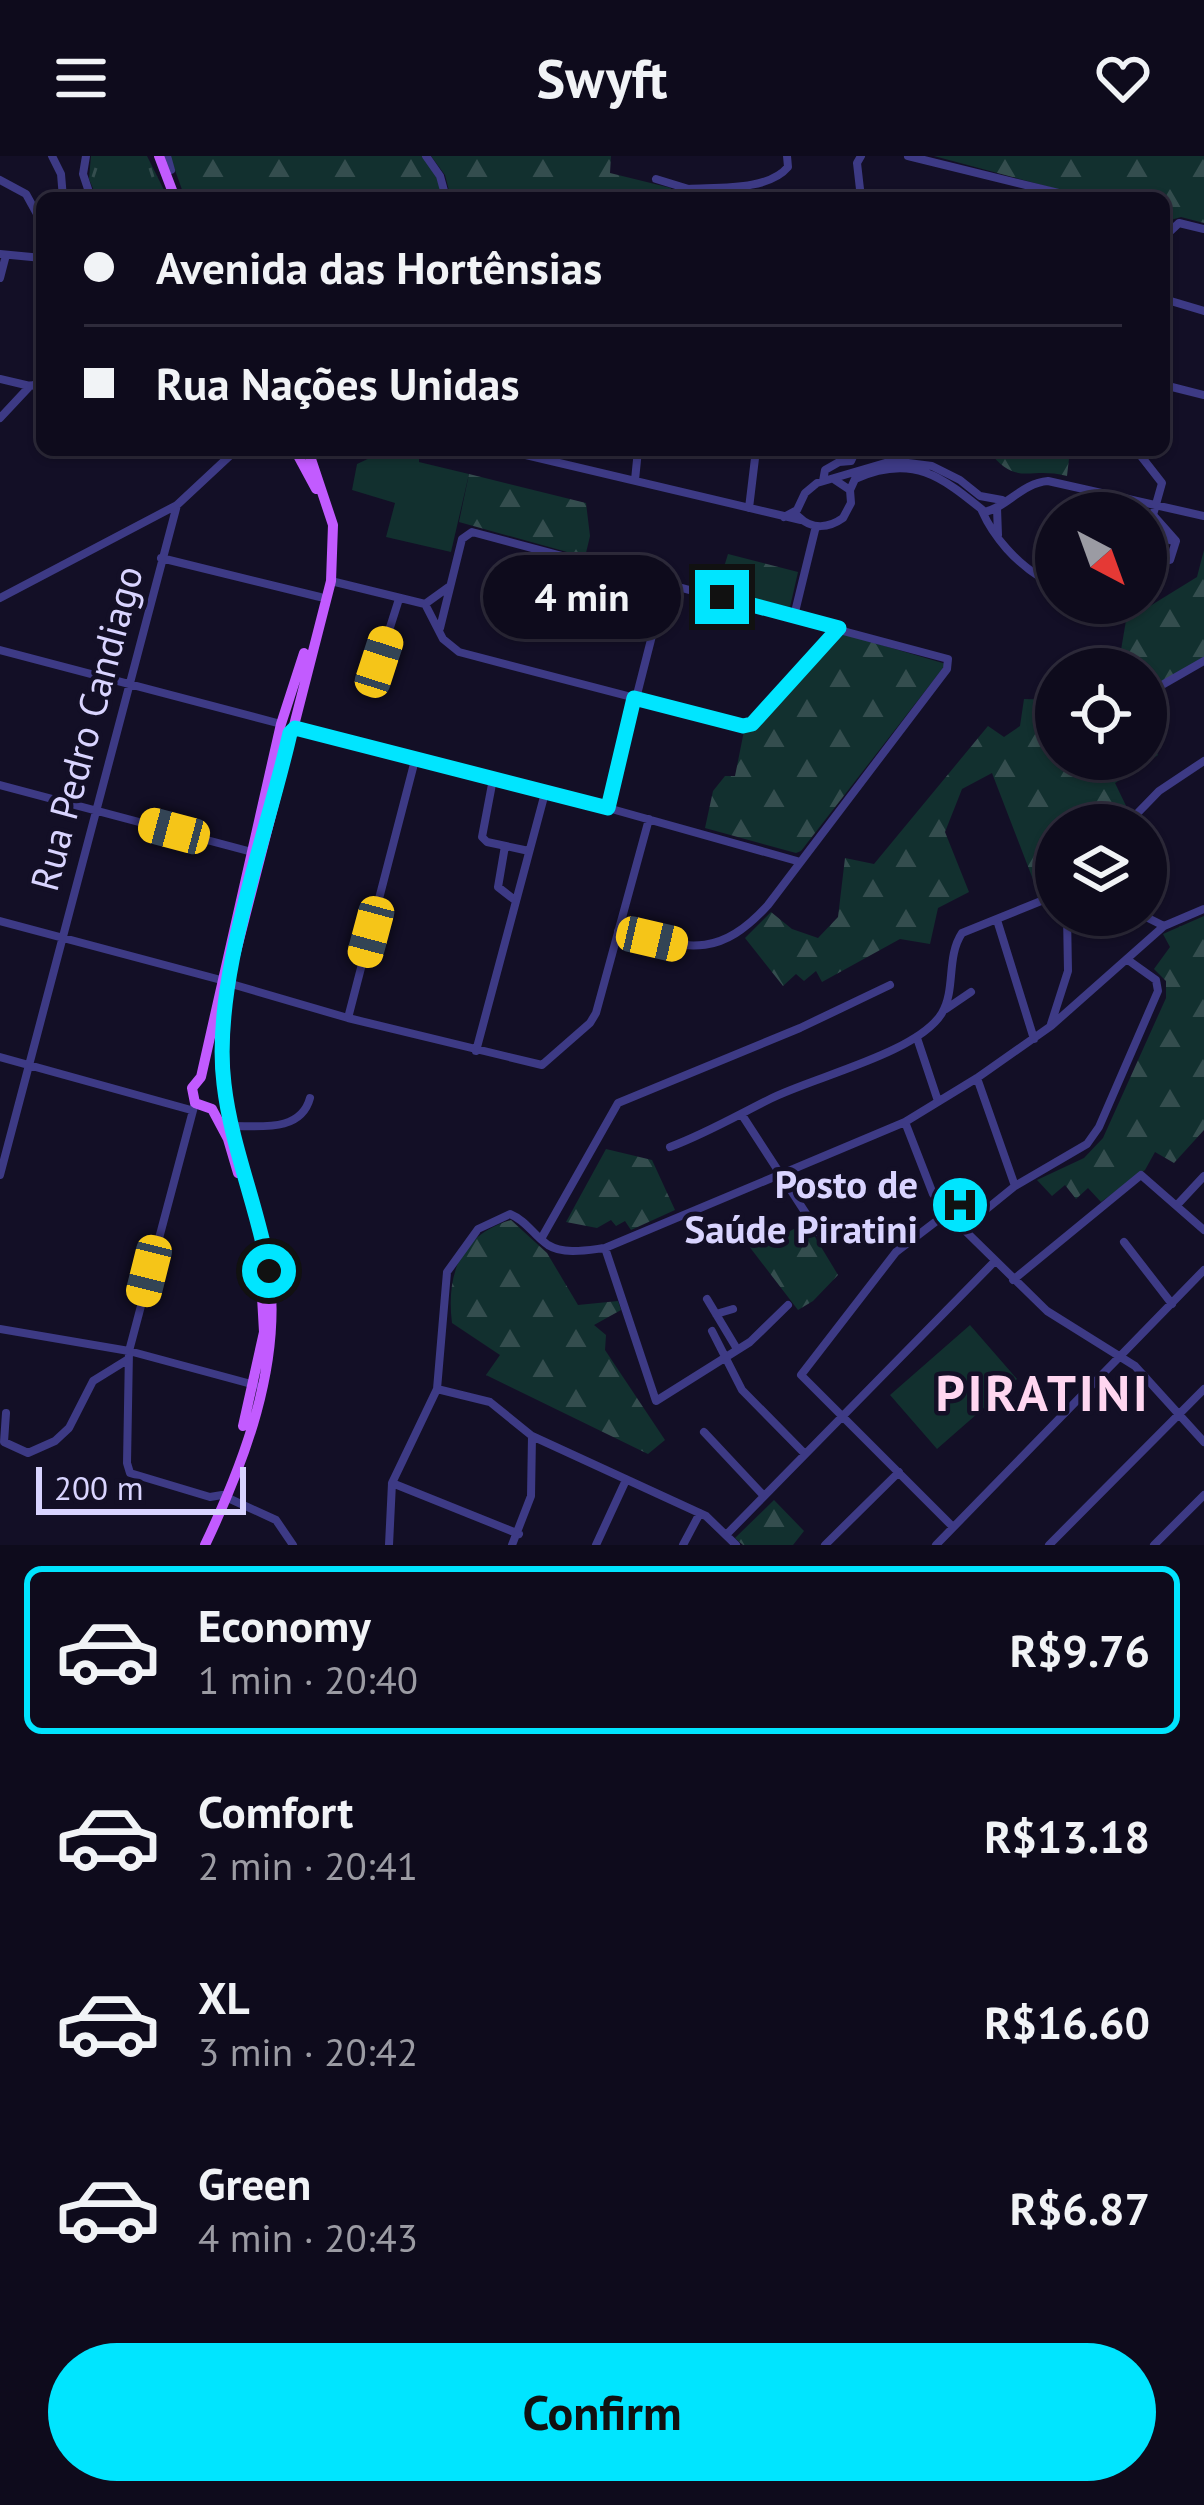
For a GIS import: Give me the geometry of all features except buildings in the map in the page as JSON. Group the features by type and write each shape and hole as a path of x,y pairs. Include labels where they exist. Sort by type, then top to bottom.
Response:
{"main road":[{"path":"164,156 176,192"},
{"path":"164,156 176,192"},
{"path":"212,1109 193,1106 192,1088 201,1077 327,569 326,525 314,482 299,456"},
{"path":"209,1536 258,1385 271,1329 269,1271 224,1090 225,981 252,852 332,581 330,512 310,456"},
{"path":"201,1077 216,1077 224,1090"},
{"path":"212,1109 224,1090"},
{"path":"212,1109 228,1138 262,1270 264,1331 258,1385"}],"street":[{"path":"52,156 62,174 63,192"},
{"path":"86,156 83,174 89,192"},
{"path":"426,156 444,192"},
{"path":"688,189 779,176 788,167 787,156"},
{"path":"860,192 857,164 861,156"},
{"path":"908,156 1055,192"},
{"path":"656,179 698,192"},
{"path":"0,180 26,194 36,212"},
{"path":"674,192 676,185"},
{"path":"1170,231 1179,223 1204,229"},
{"path":"0,278 3,254 36,257"},
{"path":"1170,301 1204,311"},
{"path":"0,379 36,384"},
{"path":"0,418 30,386"},
{"path":"1170,387 1204,395"},
{"path":"0,598 177,505 230,456"},
{"path":"531,456 784,517 799,515 817,526 843,518 855,479 896,468 913,469 953,484 989,512 1036,482 1091,492"},
{"path":"635,479 637,456"},
{"path":"749,508 755,456"},
{"path":"823,482 825,470 853,456"},
{"path":"1141,456 1162,483 1159,492"},
{"path":"799,515 805,493 823,482 879,463 906,461 947,472 1000,504"},
{"path":"835,480 850,490"},
{"path":"998,535 1000,504"},
{"name":"Rua Pedro Candiago","path":"0,1175 177,505"},
{"path":"982,509 1022,566 1035,574"},
{"path":"1167,510 1204,516"},
{"path":"794,616 817,526"},
{"path":"1167,531 1176,541"},
{"path":"440,628 462,538 472,532 945,657 949,663 754,920 717,945 687,947 618,931"},
{"path":"1167,539 1176,541"},
{"path":"1167,560 1176,541"},
{"path":"161,559 320,597"},
{"path":"332,581 424,604 448,645 459,652 743,726 752,724 839,628"},
{"path":"608,808 666,581"},
{"path":"424,604 451,585"},
{"path":"379,662 399,598"},
{"path":"0,650 798,862"},
{"path":"1167,682 1204,661"},
{"path":"348,1018 416,760"},
{"path":"1146,804 1204,761"},
{"path":"494,779 482,834 487,842 529,851"},
{"path":"0,785 252,852"},
{"path":"476,1051 544,793"},
{"path":"0,921 536,1066 547,1063 596,1013 649,819"},
{"path":"505,846 497,887 516,901"},
{"path":"944,1010 962,933 1035,904"},
{"path":"1167,925 1204,909"},
{"path":"997,920 1034,1039"},
{"path":"1051,1026 1068,971 1067,936"},
{"path":"389,1545 392,1483 437,1389 441,1303 453,1259 478,1229 510,1214 560,1249 605,1248 905,1122 1034,1039 1153,936"},
{"path":"962,1228 1015,1186 1081,1150 1099,1127 1158,991 1156,980 1128,960"},
{"path":"541,1239 618,1103 890,985"},
{"path":"670,1148 771,1098 917,1038 944,1010 971,992"},
{"path":"917,1038 938,1101"},
{"path":"0,1057 193,1106 128,1356 128,1470 141,1478 224,1495 276,1520 293,1545"},
{"path":"977,1078 1015,1186"},
{"path":"232,1126 295,1121 310,1098"},
{"path":"742,1115 818,1232 827,1226"},
{"path":"905,1122 933,1194 947,1213 1047,1311 1123,1358 1204,1442"},
{"path":"1013,1280 1135,1177 1147,1176 1204,1230"},
{"path":"1178,1204 1204,1176"},
{"path":"947,1213 888,1260 801,1375 952,1527"},
{"path":"1124,1242 1172,1304"},
{"path":"605,1248 655,1400 661,1402 759,1335 788,1305"},
{"path":"726,1535 995,1261"},
{"path":"936,1545 1204,1270"},
{"path":"707,1299 737,1349"},
{"path":"716,1314 733,1309"},
{"path":"0,1329 258,1385"},
{"path":"712,1330 742,1390 805,1454"},
{"path":"6,1413 5,1444 24,1452 36,1451 68,1430 93,1381 128,1356"},
{"path":"437,1389 490,1402 532,1436 700,1513 736,1545"},
{"path":"1049,1545 1204,1389"},
{"path":"704,1432 764,1496"},
{"path":"512,1545 531,1496 532,1436"},
{"path":"824,1545 898,1472"},
{"path":"596,1545 626,1480"},
{"path":"392,1483 519,1534"},
{"path":"1154,1545 1204,1495"},
{"path":"683,1545 700,1513"}],"green space":[{"path":"91,156 147,156 165,192 94,192 89,179"},
{"path":"170,156 422,156 437,177 441,192 183,192"},
{"path":"431,156 611,156 610,173 671,188 670,192 449,192 445,175"},
{"path":"934,156 1204,156 1204,223 1181,217 1170,220 1170,192 1068,192"},
{"path":"374,456 419,456 419,462 469,474 451,552 386,537 395,503 352,490 357,464"},
{"path":"993,456 1069,456 1067,476 1024,474"},
{"path":"469,474 586,503 590,536 585,557 459,522"},
{"path":"1204,550 1204,659 1167,679 1167,648 1121,648 1125,624 1167,624 1167,596 1197,577"},
{"path":"728,554 798,572 790,607 717,590"},
{"path":"844,634 946,664 801,851 705,828 713,791 725,776 735,776 744,731 760,725"},
{"path":"1024,699 1035,699 1035,780 1120,780 1115,783 1125,804 1035,804 1035,885 992,773 962,789 945,832 969,892 938,908 930,944 900,939 822,982 816,971 804,981 796,974 783,986 745,938 771,912 792,929 818,938 838,917 845,858 874,864 988,726 1004,737 1020,726"},
{"path":"1204,916 1204,1130 1174,1163 1155,1152 1145,1170 1101,1202 1088,1188 1076,1199 1065,1185 1052,1196 1037,1180 1084,1158 1103,1138 1166,998 1166,981 1154,969 1170,947 1164,936"},
{"path":"606,1149 652,1160 675,1210 631,1230 625,1221 616,1226 611,1220 597,1228 566,1222"},
{"path":"511,1220 547,1253 578,1305 618,1301 621,1310 594,1325 606,1335 605,1350 665,1440 648,1454 486,1375 500,1355 452,1323 452,1289 460,1259 479,1236"},
{"path":"806,1222 838,1275 798,1310 742,1237 761,1225 771,1242"},
{"path":"970,1325 1017,1379 937,1449 890,1395"},
{"path":"774,1500 804,1531 793,1545 743,1545 735,1538"}],"place":[{"name":"Posto de Saúde Piratini","path":"960,1205"}],"district":[{"name":"PIRATINI","path":"1043,1392"}],"route":[{"path":"269,1271 225,1097 223,1047 228,982 290,733 295,728 608,808 634,698 743,726 752,724 839,628 722,597"}]}
